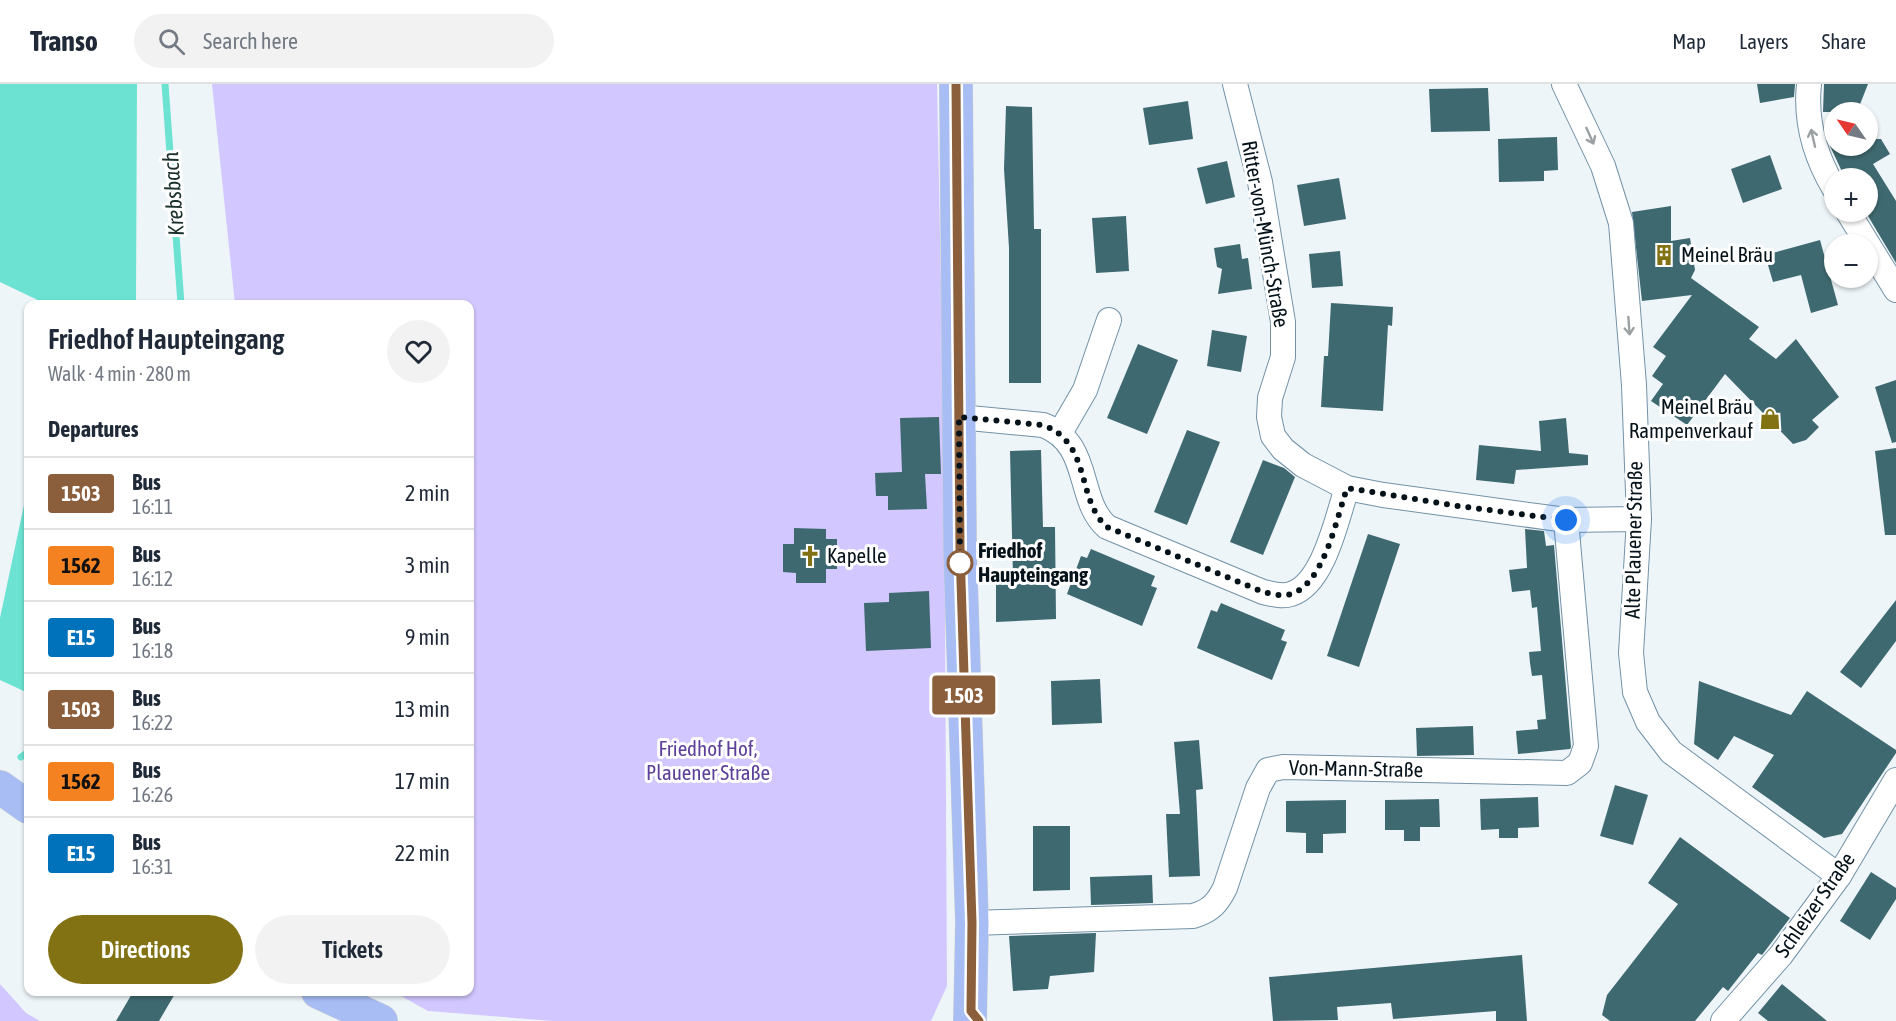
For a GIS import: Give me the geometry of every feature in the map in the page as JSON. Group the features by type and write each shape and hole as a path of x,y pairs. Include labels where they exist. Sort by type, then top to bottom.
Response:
{"main road":[{"path":"956,84 960,563 973,1018"},
{"path":"0,787 24,804"},
{"path":"327,996 381,1021"}],"street":[{"name":"Ritter-von-Münch-Straße","path":"1235,84 1260,182 1283,322 1283,357 1270,398 1269,417 1273,436 1303,465 1347,488 1566,520 1639,519"},
{"name":"Alte Plauener Straße","path":"1564,84 1603,166 1621,223 1634,385 1639,519 1631,653 1635,692 1648,722 1671,752 1839,876"},
{"path":"1809,84 1807,106 1813,143 1824,168"},
{"path":"1854,222 1896,290"},
{"path":"1060,434 1085,390 1109,320"},
{"path":"959,417 1043,425 1060,434 1067,441 1080,465 1094,511 1107,527 1277,596 1291,594 1304,587 1316,572 1347,488"},
{"name":"Von-Mann-Straße","path":"972,923 1193,916 1206,912 1217,903 1225,888 1258,788 1268,770 1283,767 1567,773 1580,763 1586,746 1566,520"},
{"name":"Schleizer Straße","path":"1723,1021 1781,955 1839,876 1896,780"}],"green space":[{"name":"Friedhof Hof, Plauener Straße","path":"212,84 937,84 944,432 947,986 931,1021 553,1021 428,1011 401,996 474,996 474,300 235,300"},
{"path":"0,984 26,1013 40,1021 0,1021"}],"shaded area":[{"path":"0,84 137,84 136,300 38,300 0,282"},
{"path":"24,505 24,691 0,680 0,618"}],"building":[{"path":"1757,84 1795,84 1794,97 1760,103"},
{"path":"1824,84 1868,84 1861,102 1824,102 1823,112"},
{"path":"1488,88 1490,131 1431,132 1429,89"},
{"path":"1188,101 1193,139 1149,145 1143,108"},
{"path":"1006,106 1032,107 1034,229 1041,229 1041,383 1009,383 1009,248 1004,169"},
{"path":"1557,137 1558,170 1544,171 1544,181 1499,182 1498,139"},
{"path":"1878,139 1881,139 1890,154 1873,164 1875,168 1840,168 1835,156 1878,156"},
{"path":"1770,155 1782,189 1743,203 1731,169"},
{"path":"1227,161 1235,197 1206,204 1197,168"},
{"path":"1878,172 1896,201 1896,263 1872,222 1878,222"},
{"path":"1339,178 1346,219 1304,226 1297,185"},
{"path":"1671,206 1671,241 1690,238 1695,270 1691,278 1759,327 1749,339 1776,359 1796,339 1839,397 1812,420 1819,427 1806,440 1793,444 1725,374 1687,425 1651,401 1663,384 1652,376 1666,356 1653,347 1692,295 1642,301 1632,212"},
{"path":"1126,216 1129,271 1096,273 1092,218"},
{"path":"1820,240 1824,254 1824,288 1833,288 1838,305 1811,313 1801,275 1773,282 1765,255"},
{"path":"1240,244 1242,259 1248,258 1252,289 1218,294 1222,269 1217,267 1214,248"},
{"path":"1340,251 1343,286 1312,288 1309,254"},
{"path":"1331,303 1393,307 1392,326 1388,325 1383,411 1321,407 1324,356 1328,356"},
{"path":"1212,330 1247,336 1241,372 1207,366"},
{"path":"1138,344 1178,360 1147,434 1107,418"},
{"path":"1896,380 1896,442 1892,443 1875,387"},
{"path":"939,417 941,474 925,474 927,509 888,510 888,496 876,496 875,473 902,472 900,418"},
{"path":"1566,418 1569,453 1588,455 1588,465 1516,470 1514,484 1476,480 1479,445 1541,451 1539,421"},
{"path":"1187,430 1220,442 1187,525 1154,512"},
{"path":"1896,448 1896,535 1885,535 1875,451"},
{"path":"1041,450 1043,527 1055,527 1056,619 996,622 996,579 1013,577 1010,451"},
{"path":"1263,460 1284,468 1295,477 1263,555 1230,542"},
{"name":"Kapelle","path":"794,528 826,529 826,539 837,539 837,569 826,569 826,583 796,583 796,573 783,572 783,544 794,544"},
{"path":"1525,529 1544,531 1546,546 1554,545 1571,747 1570,749 1518,754 1516,731 1538,729 1537,720 1546,719 1542,675 1532,676 1529,652 1541,651 1537,607 1532,608 1530,590 1512,592 1509,570 1527,568"},
{"path":"1368,534 1400,544 1359,667 1327,656"},
{"path":"1091,549 1155,576 1151,586 1157,588 1142,626 1067,594 1081,556 1087,558"},
{"path":"929,591 931,648 866,651 864,603 889,602 889,593"},
{"path":"1896,600 1896,641 1861,688 1840,672"},
{"path":"1221,603 1285,630 1281,640 1287,642 1272,680 1197,648 1211,610 1217,612"},
{"path":"1100,679 1102,723 1052,725 1051,681"},
{"path":"1699,681 1791,715 1807,691 1896,750 1896,753 1842,834 1824,838 1752,787 1774,755 1734,736 1718,760 1694,744"},
{"path":"1473,726 1474,755 1417,756 1416,728"},
{"path":"1199,740 1203,789 1196,790 1200,876 1169,877 1166,814 1180,814 1174,742"},
{"path":"1615,785 1648,795 1633,845 1600,836"},
{"path":"1538,797 1539,827 1518,828 1518,838 1499,838 1499,829 1481,830 1480,799"},
{"path":"1439,799 1440,827 1420,827 1420,841 1404,841 1404,830 1385,830 1385,800"},
{"path":"1346,800 1346,833 1323,834 1323,853 1306,853 1306,833 1286,832 1286,801"},
{"path":"1033,826 1070,826 1070,890 1033,891"},
{"path":"1680,837 1790,918 1762,955 1758,953 1728,991 1723,987 1695,1021 1610,1021 1602,1015 1607,995 1678,904 1648,883"},
{"path":"1871,872 1896,888 1896,899 1870,940 1840,921"},
{"path":"1152,875 1153,903 1091,905 1090,877"},
{"path":"1096,933 1094,972 1050,976 1048,989 1013,991 1009,936"},
{"path":"1522,955 1527,1021 1496,1021 1496,1011 1393,1019 1391,1003 1337,1007 1338,1020 1273,1021 1269,977"},
{"path":"1782,984 1827,1021 1768,1021 1758,1013"},
{"path":"131,996 174,996 159,1021 116,1021"}],"waterway":[{"name":"Krebsbach","path":"165,84 181,300"}],"bus line":[{"name":"1503","path":"956,84 960,550 972,923 971,1011 979,1021"}],"place":[{"name":"Meinel Bräu","path":"1664,255"},
{"name":"Meinel Bräu Rampenverkauf","path":"1770,419"},
{"name":"Kapelle","path":"810,556"},
{"name":"Friedhof Haupteingang","path":"960,563"}],"route":[{"path":"960,563 959,417 1043,425 1053,429 1067,441 1080,465 1090,491 1094,511 1107,527 1277,596 1291,594 1304,587 1316,572 1325,553 1347,488 1566,520"}]}
